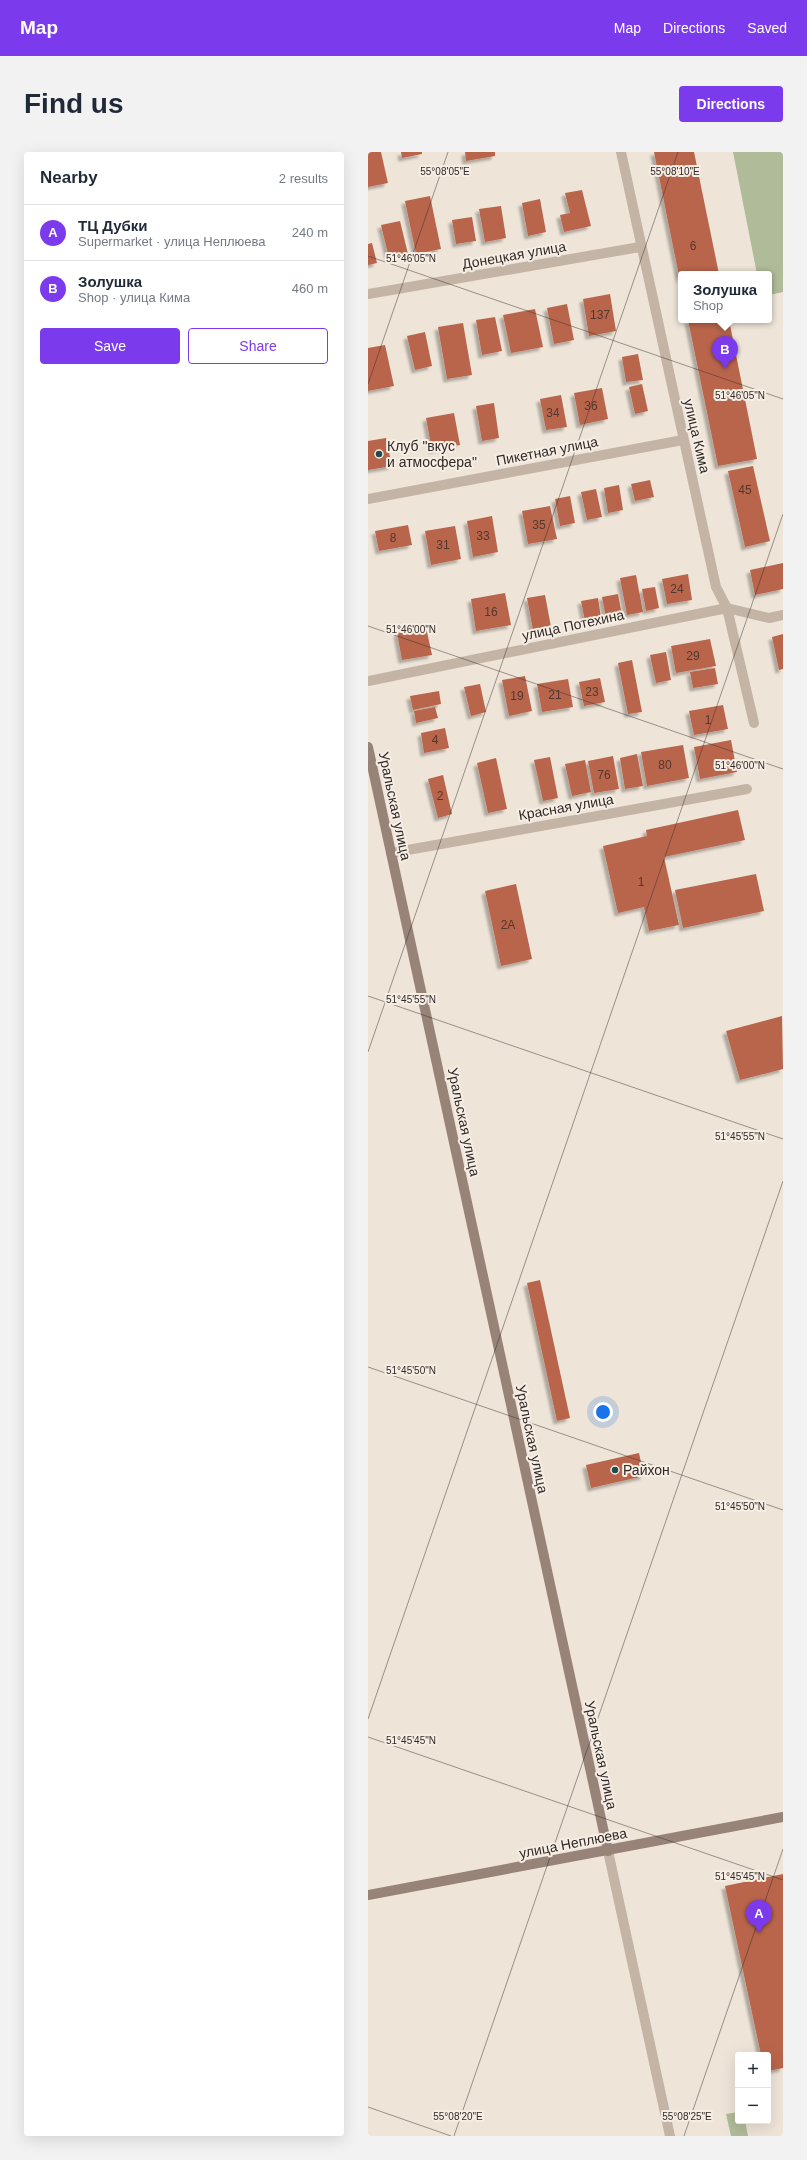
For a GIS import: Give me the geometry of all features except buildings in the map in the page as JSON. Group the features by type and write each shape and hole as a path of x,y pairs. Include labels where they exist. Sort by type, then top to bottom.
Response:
{"street":[{"name":"улица Кима","path":"621,152 640,247 716,587 727,608 754,723"},
{"name":"Донецкая улица","path":"368,294 640,247"},
{"name":"Пикетная улица","path":"368,499 683,440"},
{"name":"улица Потехина","path":"368,681 727,608 769,618 783,615"},
{"name":"Уральская улица","path":"368,747 670,2136"},
{"name":"Красная улица","path":"391,853 747,789"},
{"name":"улица Неплюева","path":"368,1895 783,1817"}],"green space":[{"path":"733,152 783,152 783,292 772,294 772,271 756,271"},
{"path":"735,2112 735,2124 746,2124 748,2136 731,2136 726,2114"}],"place":[{"name":"Золушка","path":"725,369"},
{"name":"Клуб \"вкус и атмосфера\"","path":"379,454"},
{"name":"Райхон","path":"615,1470"},
{"name":"ТЦ Дубки","path":"759,1933"}]}
